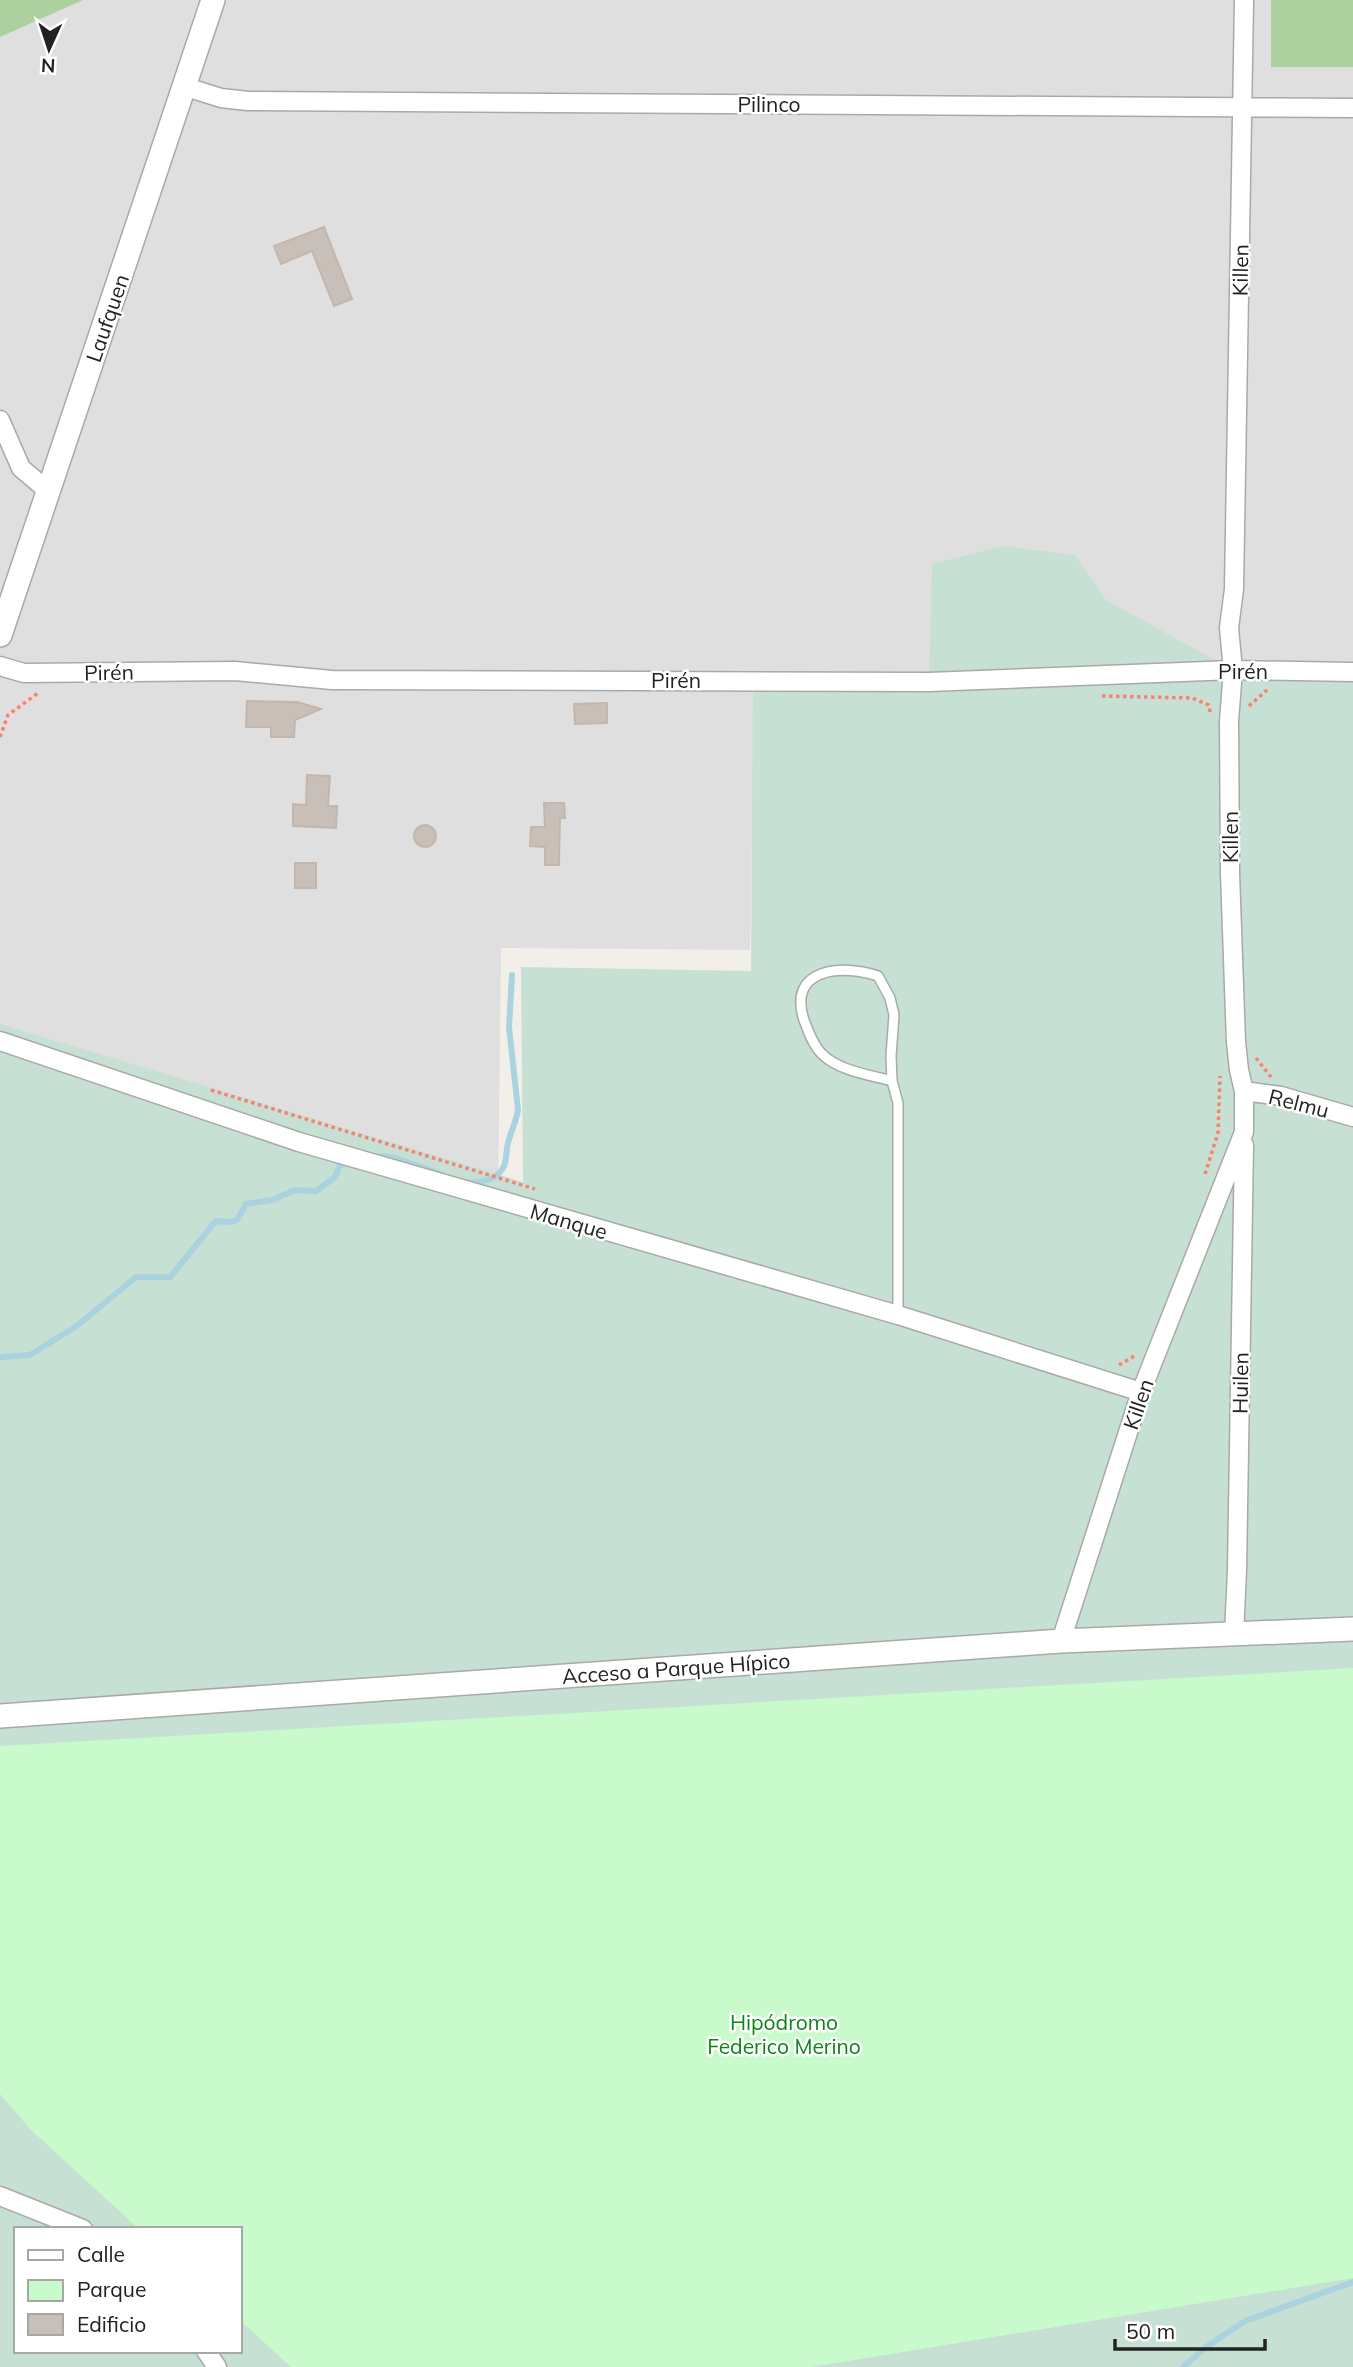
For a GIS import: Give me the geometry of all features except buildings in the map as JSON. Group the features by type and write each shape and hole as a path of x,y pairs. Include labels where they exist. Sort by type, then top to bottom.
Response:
{"street":[{"name":"Killen","path":"1061,1641 1141,1392 1244,1132 1244,1091 1236,1042 1230,873 1229,721 1233,670 1230,628 1234,589 1244,0"},
{"name":"Laufquen","path":"0,635 186,87 211,1"},
{"name":"Pilinco","path":"186,87 221,98 248,101 1353,108"},
{"path":"0,421 21,468 48,491"},
{"name":"Pirén","path":"0,666 24,673 235,671 332,680 929,682 1233,670 1353,672"},
{"name":"Manque","path":"0,1041 299,1142 898,1315 1141,1392"},
{"name":"Relmu","path":"1244,1091 1281,1096 1353,1117"},
{"name":"Huilen","path":"1234,1635 1244,1132"},
{"name":"Acceso a Parque Hípico","path":"0,1716 1061,1641 1353,1629"},
{"path":"0,2196 78,2227"}],"lane":[{"path":"892,1081 845,1068 822,1054 808,1033 802,1015 802,993 808,980 822,972 865,972 878,976 890,998 894,1015 892,1081 898,1103 898,1315"}],"path":[{"path":"1249,713 1249,705 1269,688"},
{"path":"0,737 8,715 41,691"},
{"path":"1097,696 1192,698 1209,705 1212,722"},
{"path":"1202,1183 1218,1133 1220,1070"},
{"path":"201,1087 547,1192"},
{"path":"1118,1365 1139,1353"}],"shaded area":[{"path":"0,0 1353,0 1353,1117 929,829 752,827 750,950 501,948 498,1200 0,1041"}],"green space":[{"path":"0,0 83,0 0,37"},
{"path":"1271,0 1353,0 1353,67 1271,67"},
{"path":"1002,546 1075,555 1106,600 1233,670 1353,672 1353,2367 0,2367 0,1024 523,1182 521,967 751,971 753,681 929,682 932,564"},
{"name":"Hipódromo Federico Merino","path":"1353,1668 1353,2278 812,2367 291,2367 242,2322 242,2227 137,2227 30,2129 0,2094 0,1746"}],"waterway":[{"path":"464,1182 487,1180 501,1171 518,1110 509,1027 512,975"},
{"path":"374,1156 392,1157 441,1174"},
{"path":"0,1357 30,1355 78,1325 136,1277 170,1277 216,1221 237,1220 246,1204 273,1200 294,1190 316,1191 335,1177 340,1165 350,1163"},
{"path":"1183,2367 1206,2347 1245,2321 1353,2282"}]}
